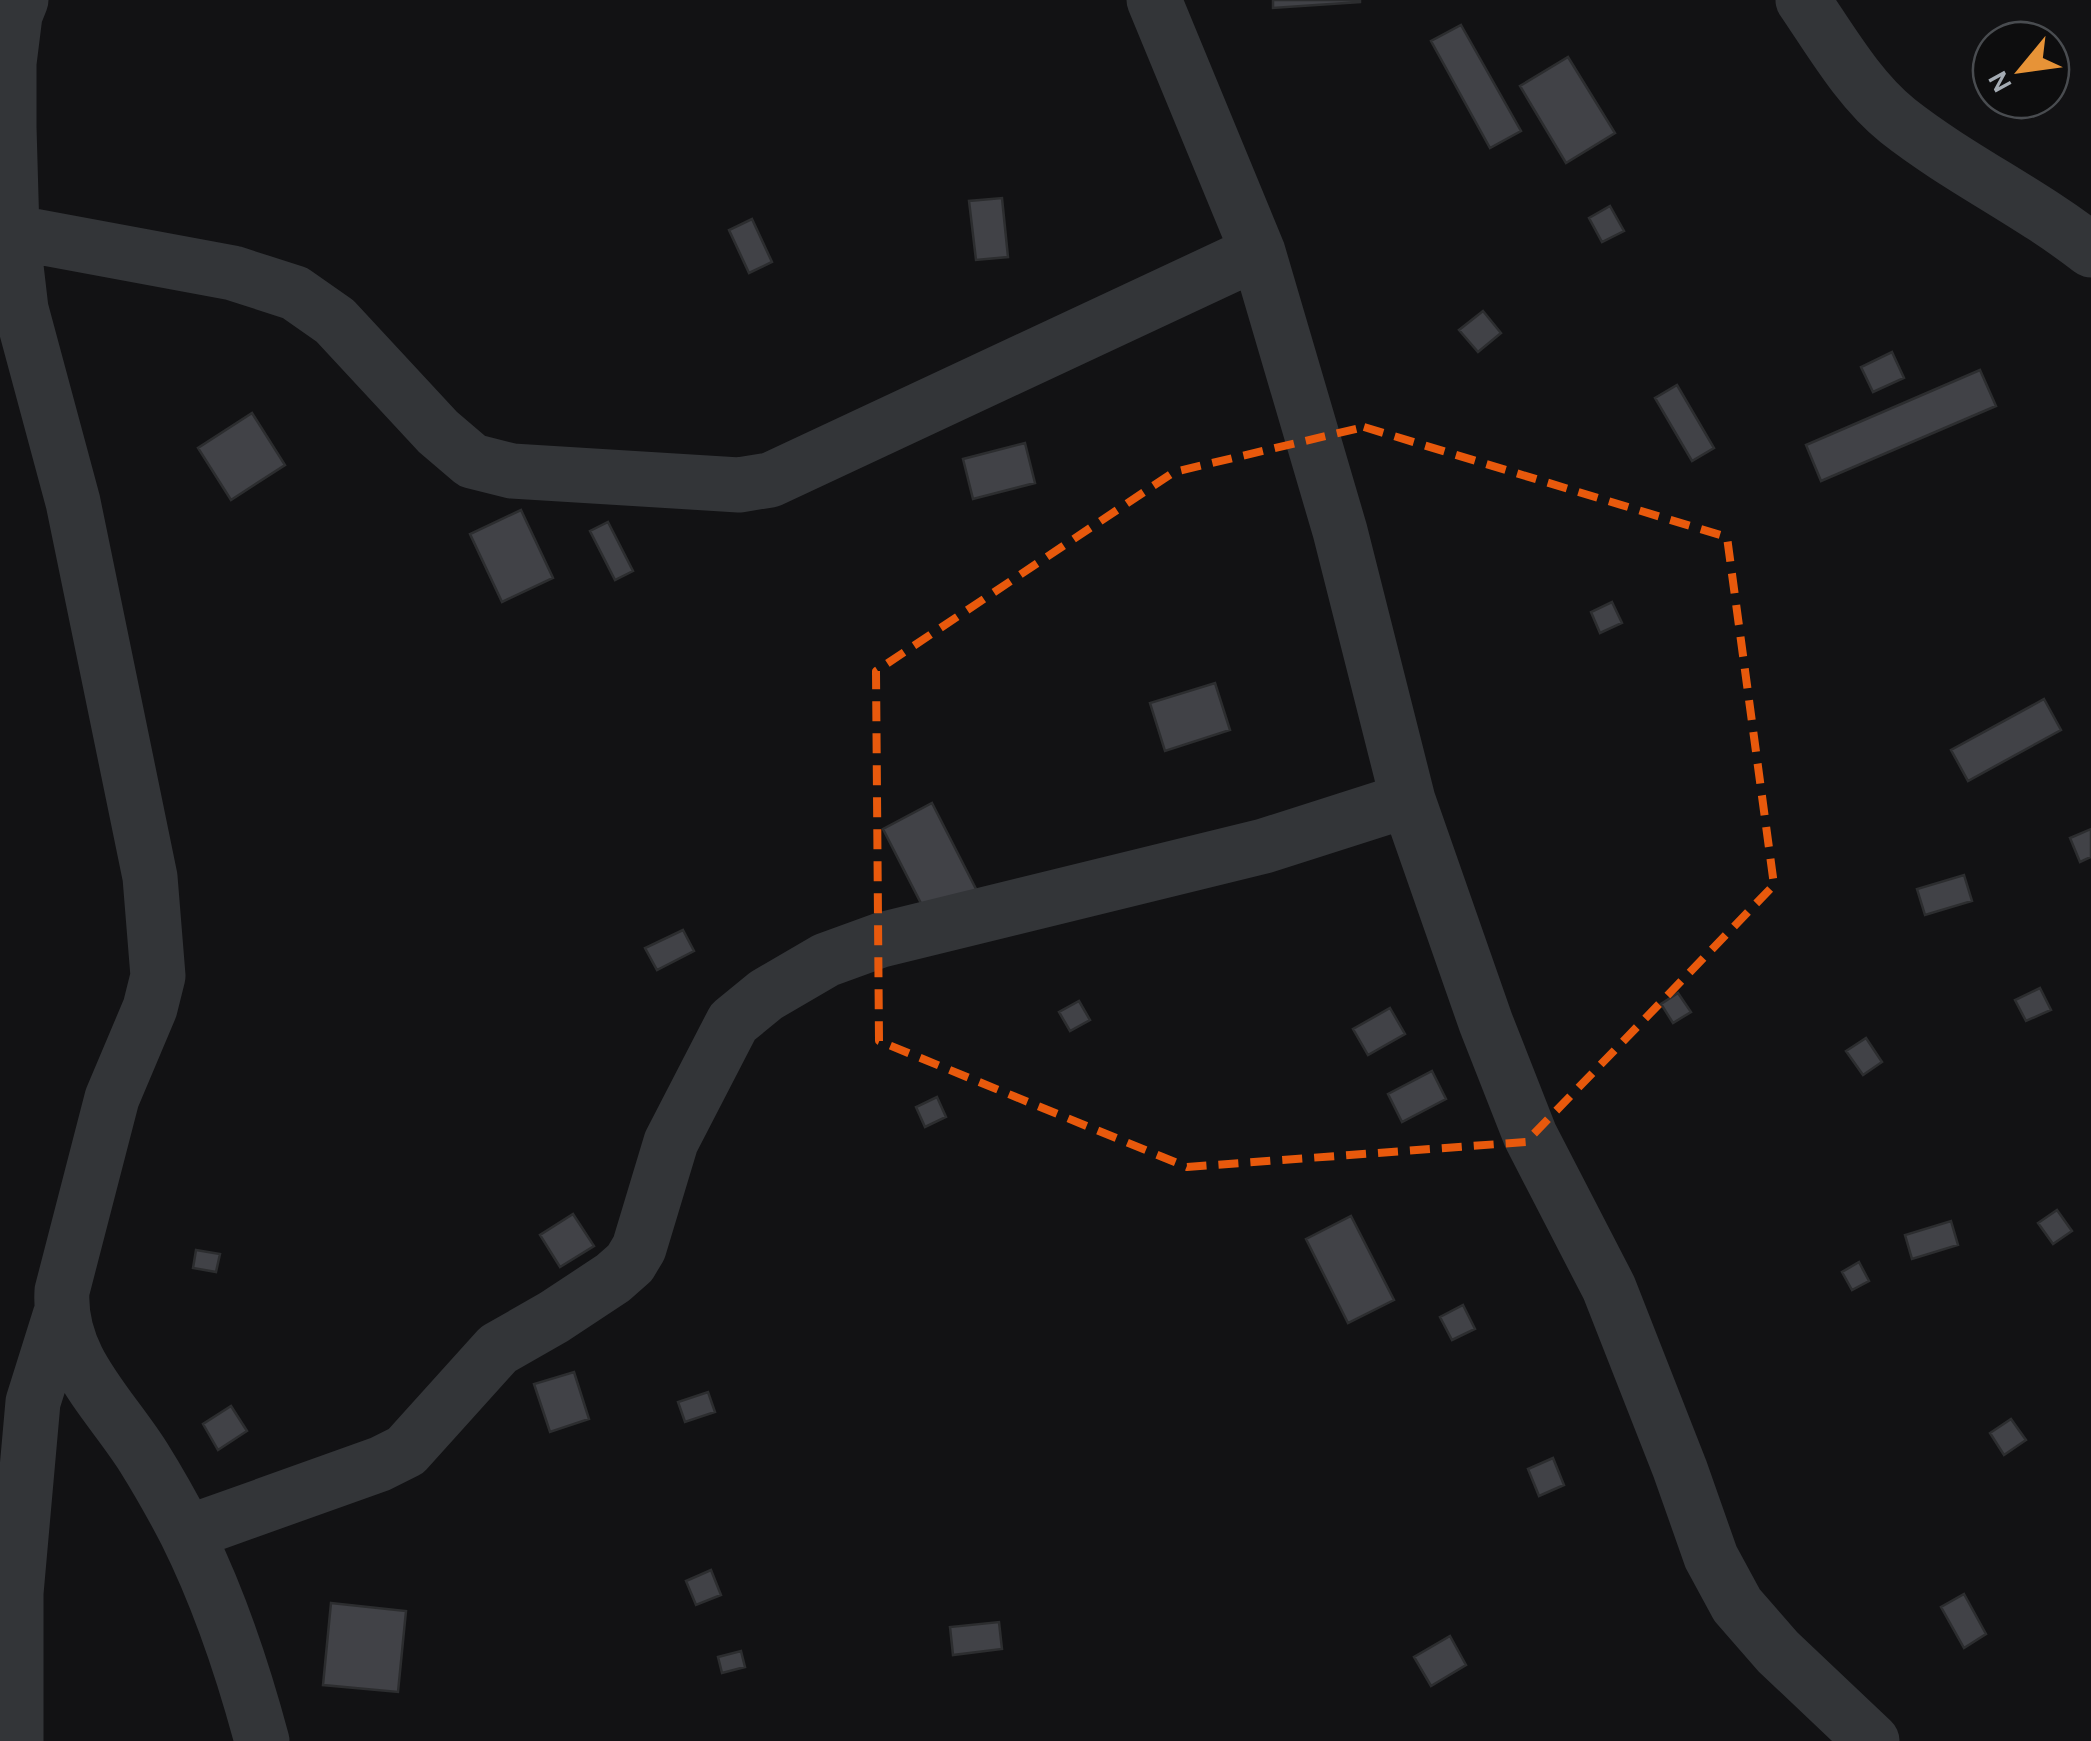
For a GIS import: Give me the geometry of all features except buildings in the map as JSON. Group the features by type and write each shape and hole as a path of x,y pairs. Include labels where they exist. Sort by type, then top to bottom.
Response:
{"street":[{"path":"16,1741 16,1594 33,1402 60,1316 62,1290 112,1098 150,1008 158,976 150,877 101,629 74,502 22,310 12,232 9,63 14,15 21,0"},
{"path":"1154,0 1258,252 1340,530 1408,800 1479,1005 1530,1135 1609,1288 1711,1557 1737,1605 1872,1741"},
{"path":"1803,0 1867,90 1897,120 2046,215 2091,250"},
{"path":"12,232 234,273 295,293 335,321 438,432 472,461 512,471 739,485 770,480 1258,252"},
{"path":"186,1533 380,1464 406,1451 498,1349 554,1317 630,1263 639,1248 671,1142 734,1022 782,986 826,960 881,940 1264,846 1408,800"},
{"path":"60,1316 70,1348 85,1375 144,1458 186,1533 246,1680 262,1741"}],"highlighted area":[{"path":"1364,427 1727,537 1774,885 1526,1142 1187,1167 879,1041 876,671 1174,472"}]}
